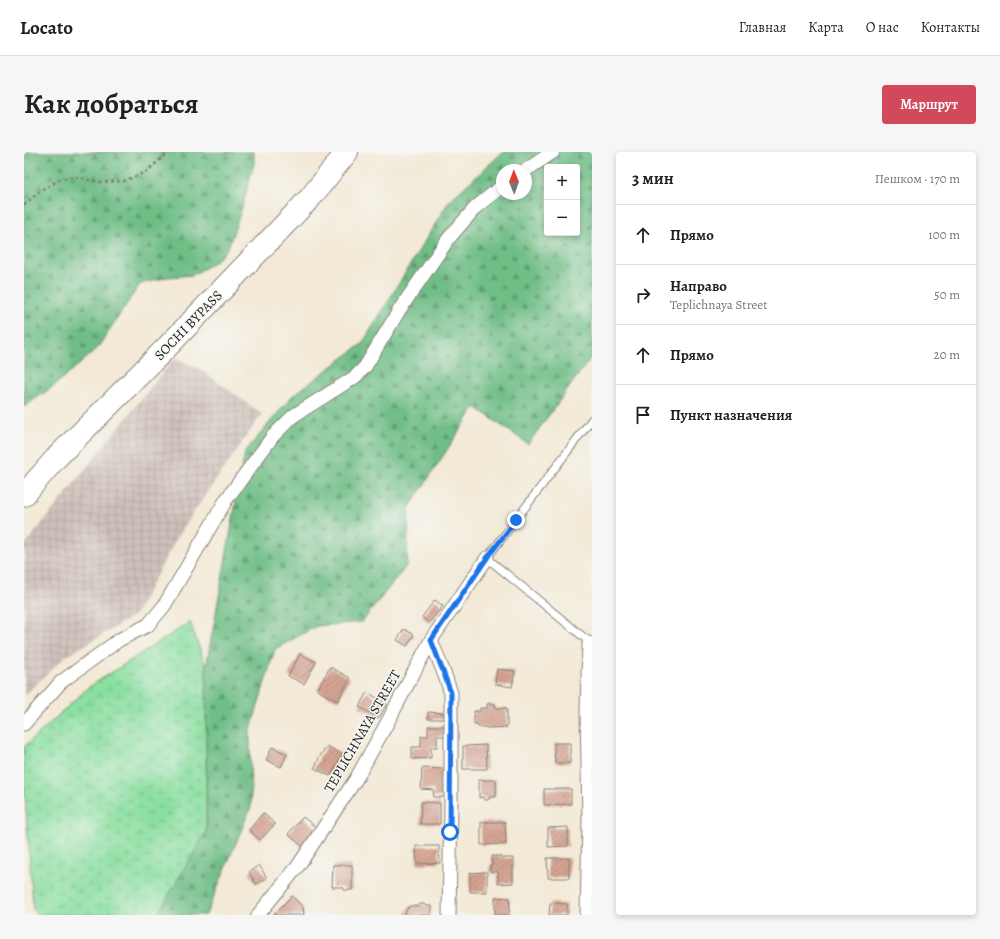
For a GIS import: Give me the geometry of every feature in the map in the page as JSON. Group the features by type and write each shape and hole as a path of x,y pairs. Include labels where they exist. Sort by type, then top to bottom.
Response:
{"highway":[{"name":"SOCHI BYPASS","path":"24,495 56,458 169,345 310,198 347,152"}],"street":[{"path":"532,166 553,152"},
{"path":"24,724 61,682 119,640 148,625 164,606 226,500 273,436 293,416 355,377 365,367 400,309 449,238 476,207 496,191"},
{"name":"TEPLICHNAYA STREET","path":"258,915 298,866 356,779 431,640 487,558"},
{"path":"431,640 451,693 449,915"},
{"path":"587,915 591,644"}],"lane":[{"path":"591,644 487,558 592,419"}],"path":[{"path":"24,205 43,189 61,179 76,177 100,182 124,181 146,172 169,152"}],"shaded area":[{"path":"174,358 200,369 262,414 180,532 135,615 65,657 24,696 24,546"}],"green space":[{"path":"24,152 254,152 254,164 240,214 228,248 217,260 193,275 168,277 140,284 96,350 55,385 24,407"},
{"path":"503,152 592,152 592,356 528,444 475,407 409,508 407,565 362,622 317,626 275,649 250,732 251,807 206,915 157,915 206,832 206,667 245,452 292,396 362,344 449,201"},
{"path":"190,622 206,667 206,832 157,915 36,915 33,908 24,781 24,747 89,687"}],"building":[{"path":"435,600 443,606 429,623 422,617"},
{"path":"404,629 414,635 407,646 397,640"},
{"path":"300,654 316,662 304,684 288,676"},
{"path":"330,667 350,678 338,701 317,690"},
{"path":"497,669 515,671 512,687 495,684"},
{"path":"367,692 387,704 379,718 359,707"},
{"path":"487,704 495,704 495,708 507,708 507,727 486,728 478,727 478,724 474,724 474,711 480,711 480,708 487,708"},
{"path":"428,712 443,713 443,719 428,719"},
{"path":"428,726 445,726 445,736 437,736 437,747 431,747 431,758 412,759 412,747 421,747 421,736 428,736"},
{"path":"554,743 570,743 570,763 555,763"},
{"path":"486,745 487,769 463,769 463,746"},
{"path":"327,746 342,754 330,776 314,768"},
{"path":"272,747 287,754 281,767 266,760"},
{"path":"422,768 446,769 445,797 433,797 434,790 421,789"},
{"path":"479,780 496,780 496,797 490,797 488,800 485,800 483,797 479,798"},
{"path":"544,789 571,789 571,804 544,805"},
{"path":"421,802 440,803 440,824 420,824"},
{"path":"263,813 275,824 260,840 249,830"},
{"path":"303,817 318,829 303,847 288,834"},
{"path":"481,822 505,822 506,844 481,845"},
{"path":"568,827 568,846 548,847 548,828"},
{"path":"416,846 439,846 440,863 417,864"},
{"path":"492,856 513,858 513,883 498,884 498,872 490,872"},
{"path":"547,858 569,858 569,878 548,878"},
{"path":"259,865 267,878 256,884 249,872"},
{"path":"333,865 352,865 352,890 344,890 343,887 332,887"},
{"path":"487,872 487,892 470,892 470,873"},
{"path":"292,896 303,907 304,915 273,915"},
{"path":"495,897 510,898 509,915 495,915"},
{"path":"550,903 567,904 567,915 549,915"},
{"path":"420,904 431,906 431,915 405,915 409,906 418,906"}],"route":[{"path":"450,832 451,693 431,640 487,558 516,520"}]}
